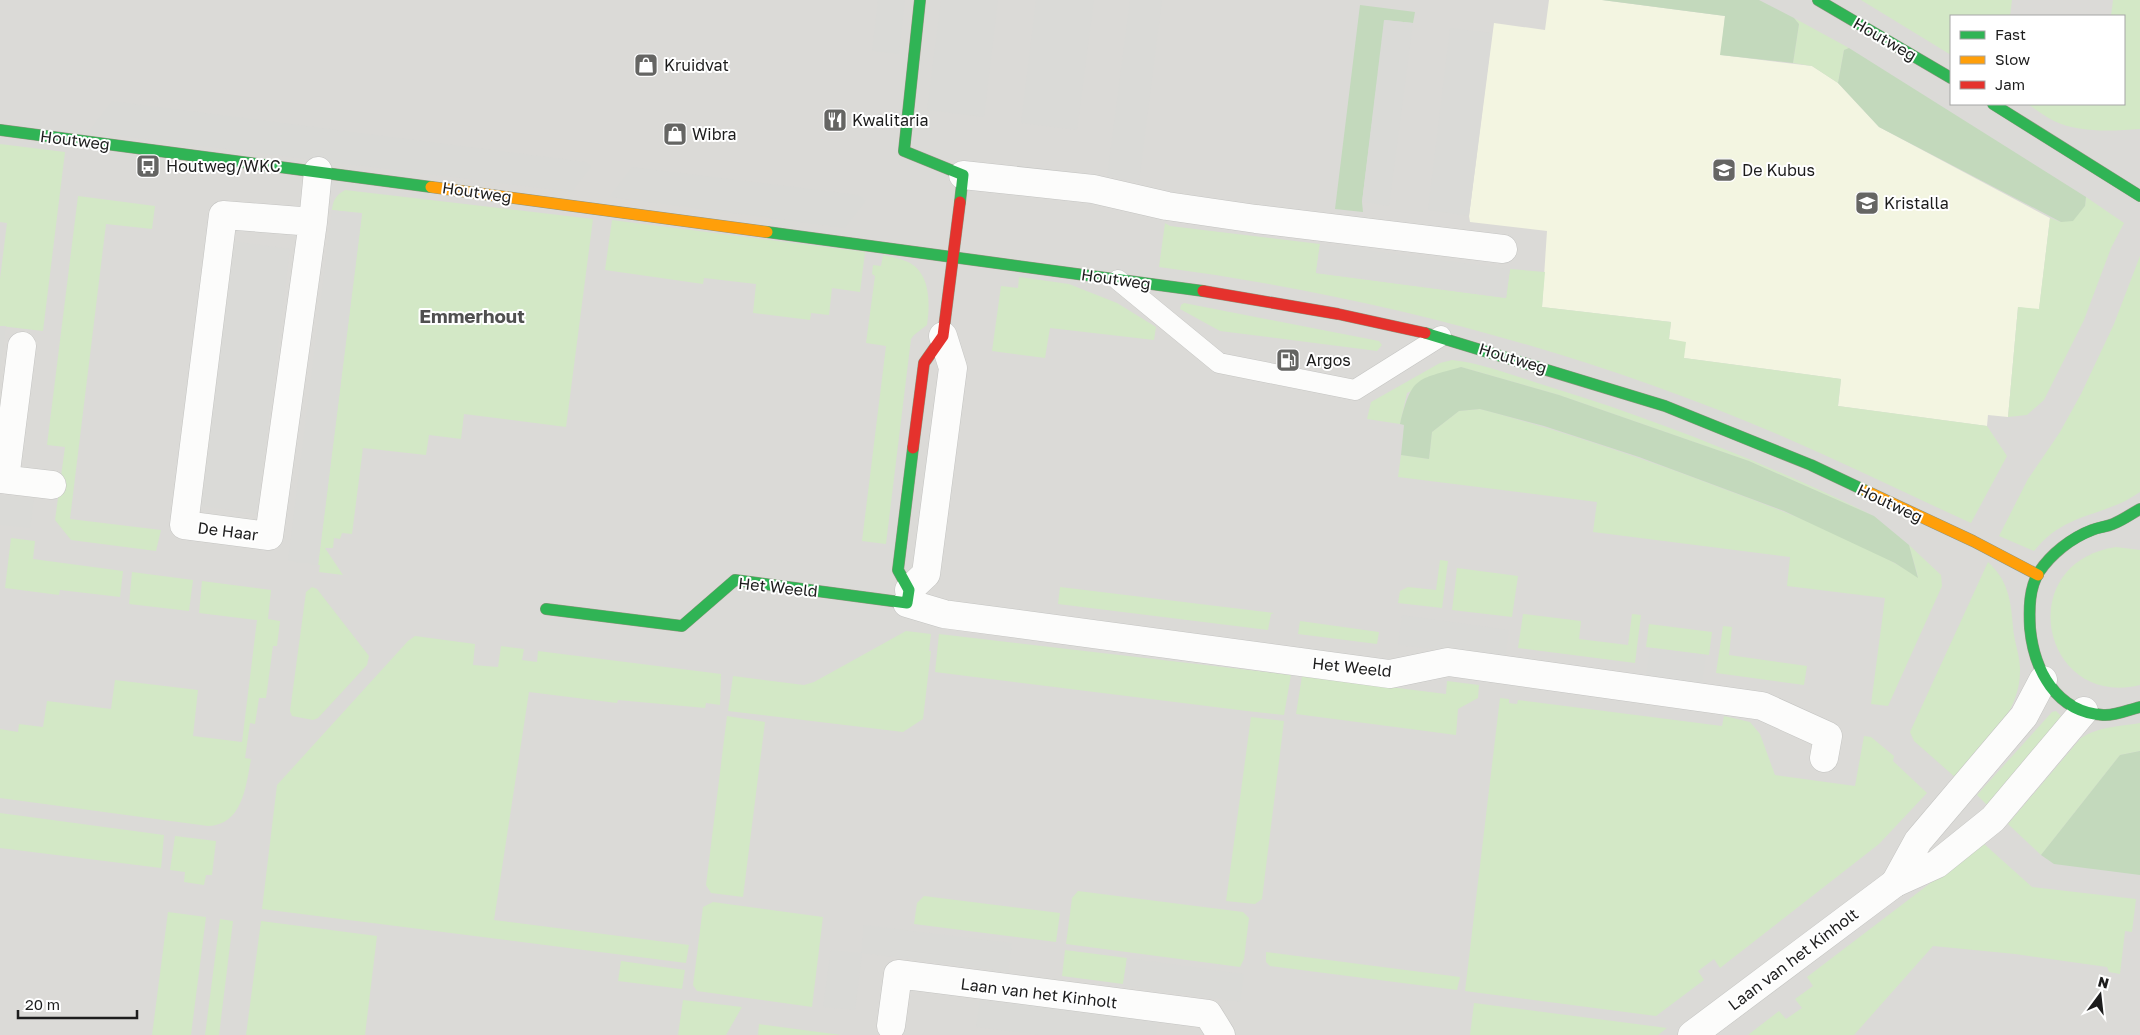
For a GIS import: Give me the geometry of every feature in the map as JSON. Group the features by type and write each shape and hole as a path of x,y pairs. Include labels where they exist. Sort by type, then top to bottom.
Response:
{"street":[{"path":"920,0 904,151 963,175 1092,189 1167,206 1256,219 1503,249"},
{"name":"Houtweg","path":"1818,0 1950,77"},
{"path":"1994,105 2140,196"},
{"name":"Houtweg","path":"0,130 953,255 1118,280 1188,288 1338,314 1441,336 1665,406 1811,465 1973,541 2038,575"},
{"name":"De Haar","path":"313,222 223,215 184,526 269,536 313,222 318,171"},
{"path":"908,596 926,574 933,525 953,368 943,336 963,175"},
{"path":"22,346 2,479 52,485"},
{"path":"2140,509 2114,524 2090,530 2055,554 2038,575 2032,591 2030,633 2036,666 2043,680 2062,701 2084,711 2104,715 2140,707"},
{"name":"Het Weeld","path":"546,609 682,626 735,580 908,596 944,614 1390,674 1448,662 1762,706 1828,736 1824,758"},
{"name":"Laan van het Kinholt","path":"1895,883 1918,841 2024,716 2043,680"},
{"name":"Laan van het Kinholt","path":"1692,1035 1895,883 1937,864 1980,831 1993,819 2084,711"},
{"name":"Laan van het Kinholt","path":"891,1026 898,974 1208,1014 1221,1035"}],"lane":[{"path":"1118,280 1220,363 1355,390 1441,336"}],"shaded area":[{"path":"0,0 2140,0 2140,1035 0,1035"},
{"path":"878,0 905,0 899,54 872,51"},
{"path":"941,0 998,0 984,117 927,110"},
{"path":"1036,0 1094,0 1077,130 1021,123"},
{"path":"1130,0 1162,0 1139,182 1107,177"},
{"path":"1549,0 1602,0 1725,16 1721,55 1812,66 1838,83 1879,127 2050,218 2039,310 2018,307 2008,417 1988,415 1987,426 1838,406 1841,379 1684,358 1669,339 1671,322 1542,307 1547,231 1470,222 1469,216 1494,23 1545,30"},
{"path":"1384,20 1413,23 1389,206 1362,202"},
{"path":"1450,28 1492,33 1469,216 1428,210"},
{"path":"112,101 586,162 592,166 572,192 88,132"},
{"path":"632,167 859,195 866,201 845,228 609,197"},
{"path":"332,210 362,213 318,565 288,561"},
{"path":"233,241 290,249 257,514 201,506"},
{"path":"1320,244 1510,269 1506,298 1316,273"},
{"path":"0,326 6,326 0,372"},
{"path":"0,495 34,499 30,528 0,525"},
{"path":"1402,615 1509,630 1505,658 1398,645"},
{"path":"1650,648 1706,655 1702,683 1646,676"},
{"path":"864,925 1012,943 1008,972 862,953 855,1010 823,1007 831,950 861,953"},
{"path":"1127,958 1244,974 1240,1002 1123,986"},
{"path":"980,999 1158,1021 1156,1035 1041,1035 976,1027"}],"green space":[{"path":"1602,0 1759,0 1794,18 1799,24 1793,63 1720,55 1725,16"},
{"path":"1861,0 2012,0 2010,15 1950,15 1950,54"},
{"path":"2113,0 2140,0 2140,129 2108,131 2074,128 2051,119 2029,105 2125,105 2125,15 2111,15"},
{"path":"1360,5 1415,12 1413,23 1385,20 1362,202 1363,212 1335,209"},
{"path":"1794,18 1849,48 1844,50 1838,83 1812,66 1793,63 1799,24"},
{"path":"1849,48 2086,197 2085,206 2073,221 2061,222 1879,127 1838,83 1844,50"},
{"path":"0,144 65,152 43,331 0,326 0,279 7,223 0,222"},
{"path":"345,190 593,219 566,427 464,414 461,439 429,435 426,455 363,448 352,534 342,533 340,539 334,538 333,548 325,548 343,575 319,572 320,565 318,565 362,214 332,210 336,198"},
{"path":"78,196 155,206 152,229 106,224 70,519 161,530 156,551 71,540 55,520 65,447 47,445"},
{"path":"2086,197 2124,223 2111,248 2084,320 2044,400 2027,415 2008,417 2018,307 2039,309 2050,218 2061,222 2085,206"},
{"path":"612,220 865,252 860,292 832,288 829,315 811,313 810,320 753,313 756,284 704,278 703,284 605,270"},
{"path":"1165,223 1170,226 1320,244 1316,273 1506,298 1510,269 1545,272 1542,307 1671,322 1669,339 1686,342 1684,358 1841,379 1838,406 1987,426 2007,456 1971,523 1784,437 1709,406 1555,353 1477,331 1319,293 1159,267"},
{"path":"883,255 910,263 917,268 928,291 929,309 927,325 911,339 886,544 862,541 886,346 866,343 875,276 872,274 873,265 881,266"},
{"path":"2140,256 2140,492 2112,507 2085,516 2059,529 2046,538 2034,551 1999,536 2028,479 2060,432 2081,394 2114,324"},
{"path":"1019,277 1069,284 1117,303 1156,327 1154,340 1050,328 1045,358 992,351 1001,286 1018,288"},
{"path":"1184,303 1379,341 1382,345 1377,351 1220,331 1180,309"},
{"path":"1452,360 1501,371 1674,429 1795,479 1874,516 1749,461 1559,395 1461,367 1407,393 1400,424 1367,419 1371,402 1440,363"},
{"path":"1461,367 1559,395 1749,461 1874,516 1909,545 1918,578 1895,563 1784,511 1639,457 1544,426 1480,409 1459,411 1432,432 1429,459 1401,455 1404,425 1400,424 1404,408 1413,388 1425,378"},
{"path":"1480,409 1541,426 1662,466 1772,507 1847,539 1918,577 1909,545 1941,575 1942,586 1888,706 1871,704 1885,598 1787,586 1790,557 1593,532 1597,502 1398,477 1401,455 1429,459 1432,432 1459,411"},
{"path":"11,538 35,541 33,559 123,571 120,597 60,590 59,595 5,588"},
{"path":"2116,547 2140,550 2140,685 2107,687 2080,676 2062,656 2052,631 2052,604 2062,579 2083,559"},
{"path":"1440,560 1448,561 1442,608 1398,603 1400,591 1408,587 1436,590"},
{"path":"1988,562 2000,576 2007,592 2020,664 2019,685 2007,715 1988,741 1956,778 1914,741 1910,732"},
{"path":"1457,568 1518,576 1512,617 1452,610"},
{"path":"132,572 193,580 189,611 129,604"},
{"path":"202,581 271,590 268,619 280,621 277,646 273,646 266,698 259,698 255,724 250,723 245,758 251,759 247,780 241,802 229,819 220,824 208,826 0,798 0,729 18,732 19,724 43,727 47,701 111,709 115,680 198,690 193,736 242,742 257,620 199,613"},
{"path":"312,587 317,589 369,656 367,665 318,718 313,720 292,716 290,711 306,592"},
{"path":"1060,587 1274,613 1271,614 1268,630 1058,604"},
{"path":"1523,614 1581,621 1579,639 1628,645 1632,614 1641,615 1635,663 1518,648"},
{"path":"1300,621 1379,632 1377,644 1298,634"},
{"path":"1649,624 1712,632 1709,655 1646,647"},
{"path":"1723,626 1732,627 1729,655 1807,666 1804,685 1716,673"},
{"path":"906,631 931,634 929,651 931,651 923,719 903,732 728,711 733,676 804,685 814,682"},
{"path":"939,634 1291,675 1284,715 935,672"},
{"path":"415,636 475,644 473,665 498,667 501,646 524,649 522,660 537,662 538,651 721,674 720,705 706,703 705,708 618,700 617,703 529,692 494,920 689,945 686,963 262,909 277,785 408,641"},
{"path":"1302,676 1446,694 1447,681 1479,685 1478,698 1458,709 1456,735 1296,714"},
{"path":"1500,698 1509,699 1509,703 1517,704 1518,700 1722,726 1724,716 1750,722 1760,734 1775,775 1855,786 1864,736 1871,737 1894,756 1893,761 1927,793 1879,844 1720,968 1714,959 1698,971 1704,980 1656,1016 1465,991"},
{"path":"2056,711 2063,718 1988,806 1977,795 2052,712"},
{"path":"727,716 765,722 743,897 711,893 706,885"},
{"path":"1251,717 1284,721 1262,899 1255,904 1226,901"},
{"path":"2140,723 2140,751 2120,755 2041,855 2008,824 2081,738 2102,729"},
{"path":"2140,751 2140,875 2054,864 2041,855 2120,755"},
{"path":"0,813 164,835 161,868 0,848"},
{"path":"175,836 216,841 212,875 206,875 204,885 184,882 185,872 170,870"},
{"path":"1983,843 2032,887 2136,899 2132,932 2125,931 2120,974 2109,972 2107,967 2015,954 1933,946 1854,1035 1748,1035 1779,1011 1786,1019 1802,1008 1795,999 1813,986 1807,977"},
{"path":"1078,891 1243,912 1249,918 1244,959 1240,967 1066,944 1072,898"},
{"path":"924,896 1060,913 1056,942 914,924 917,903"},
{"path":"713,902 823,917 812,1007 697,991 693,985 703,907"},
{"path":"168,912 206,917 191,1035 152,1035"},
{"path":"220,919 233,921 219,1035 205,1035"},
{"path":"261,921 377,936 365,1035 246,1035"},
{"path":"1065,950 1127,958 1123,984 1062,976"},
{"path":"1266,952 1460,977 1457,990 1270,966 1266,962"},
{"path":"621,961 685,970 682,989 618,981"},
{"path":"683,1000 742,1007 726,1035 678,1035"},
{"path":"1474,1003 1667,1028 1658,1035 1470,1035"},
{"path":"759,1024 841,1035 758,1035"}],"traffic: fast":[{"path":"920,0 904,151 963,175 960,202"},
{"path":"1818,0 1950,77"},
{"path":"1995,105 2140,196"},
{"path":"0,130 431,187"},
{"path":"767,232 1203,291"},
{"path":"1425,333 1665,406 1811,465 1866,491"},
{"path":"546,609 682,626 735,580 907,603 909,590 898,570 913,448"},
{"path":"2140,509 2117,522 2084,533 2069,542 2039,572 2033,585 2030,599 2030,628 2036,659 2050,686 2060,697 2072,706 2087,712 2103,715 2117,714 2140,707"}],"traffic: slow":[{"path":"431,187 767,232"},
{"path":"1866,491 1973,541 2038,575"}],"traffic: jam":[{"path":"913,448 924,363 943,336 960,202"},
{"path":"1203,291 1338,314 1425,333"}],"place":[{"name":"Kruidvat","path":"646,65"},
{"name":"Kwalitaria","path":"835,120"},
{"name":"Wibra","path":"675,134"},
{"name":"Houtweg/WKC","path":"148,166"},
{"name":"De Kubus","path":"1724,170"},
{"name":"Kristalla","path":"1867,203"},
{"name":"Argos","path":"1288,360"}],"district":[{"name":"Emmerhout","path":"472,315"}]}
